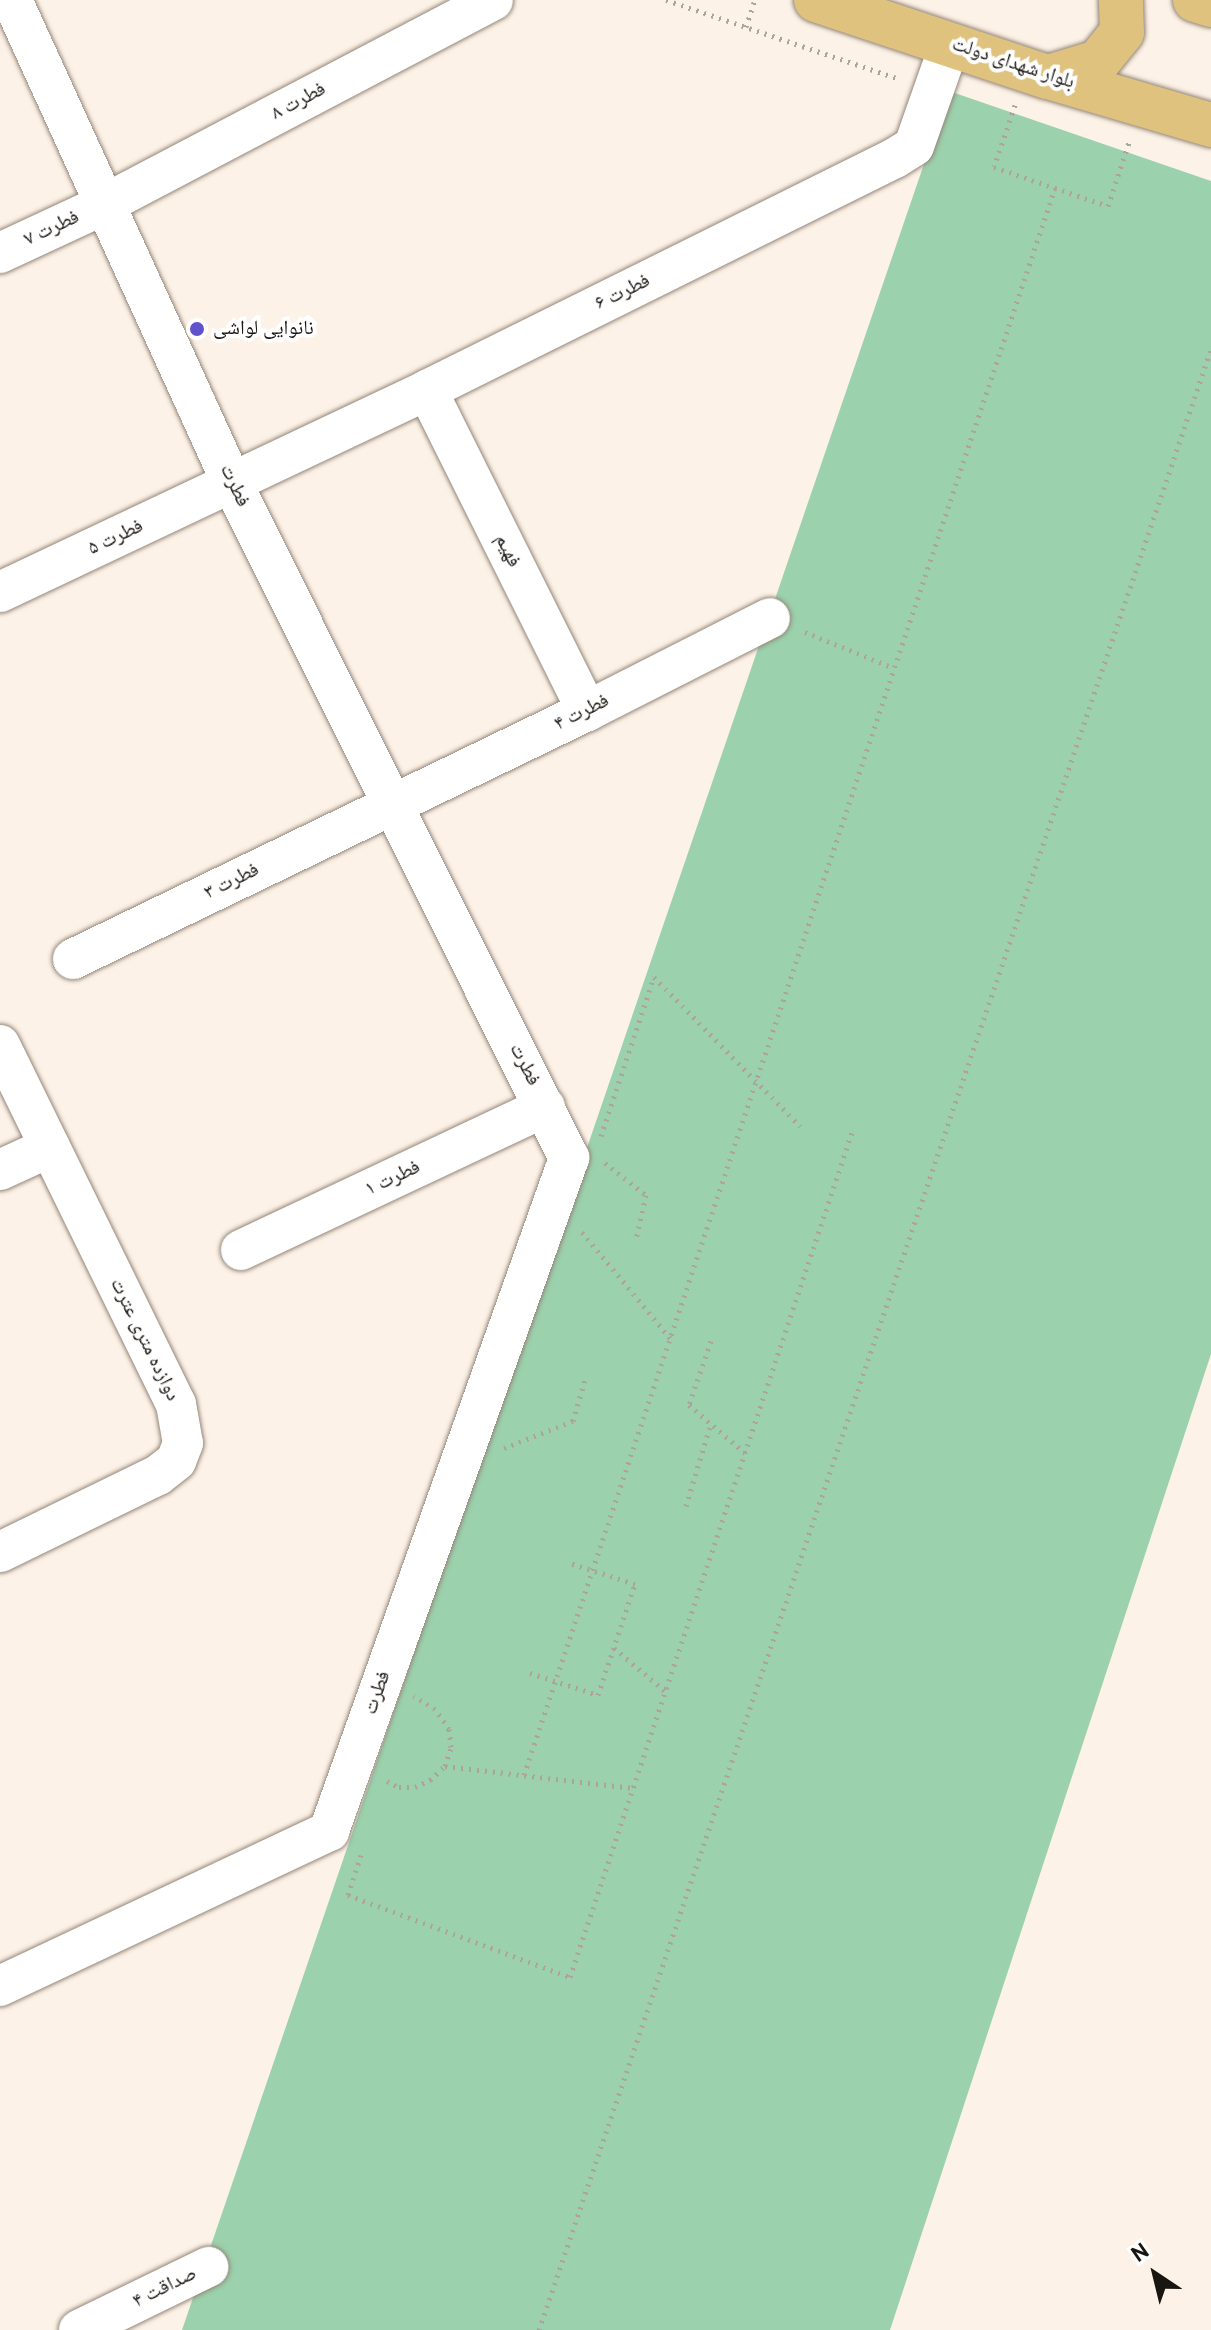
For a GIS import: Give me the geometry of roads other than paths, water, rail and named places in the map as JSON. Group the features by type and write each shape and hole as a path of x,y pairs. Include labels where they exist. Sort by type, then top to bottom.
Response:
{"main road":[{"name":"بلوار شهدای دولت","path":"816,0 1038,73 1211,125"},
{"path":"1038,73 1098,62 1122,32 1121,0"},
{"path":"1195,0 1211,5"}],"street":[{"name":"فطرت","path":"0,1986 329,1831 569,1158 232,483 12,0"},
{"name":"فطرت ۸","path":"105,204 493,0"},
{"name":"فطرت ۶","path":"232,483 895,158 914,146 950,44"},
{"name":"فطرت ۷","path":"0,253 105,204"},
{"name":"فهیم","path":"427,390 587,711"},
{"name":"فطرت ۵","path":"0,592 232,483"},
{"name":"فطرت ۴","path":"391,805 587,711 770,618"},
{"name":"فطرت ۳","path":"73,959 391,805"},
{"name":"دوازده متری عترت","path":"0,1045 176,1404 183,1443 176,1461 158,1475 0,1552"},
{"name":"فطرت ۱","path":"241,1250 545,1107"},
{"path":"0,1170 50,1147"},
{"name":"صداقت ۴","path":"79,2330 208,2267"}],"place":[{"name":"نانوایی لواشی","path":"197,329"}]}
